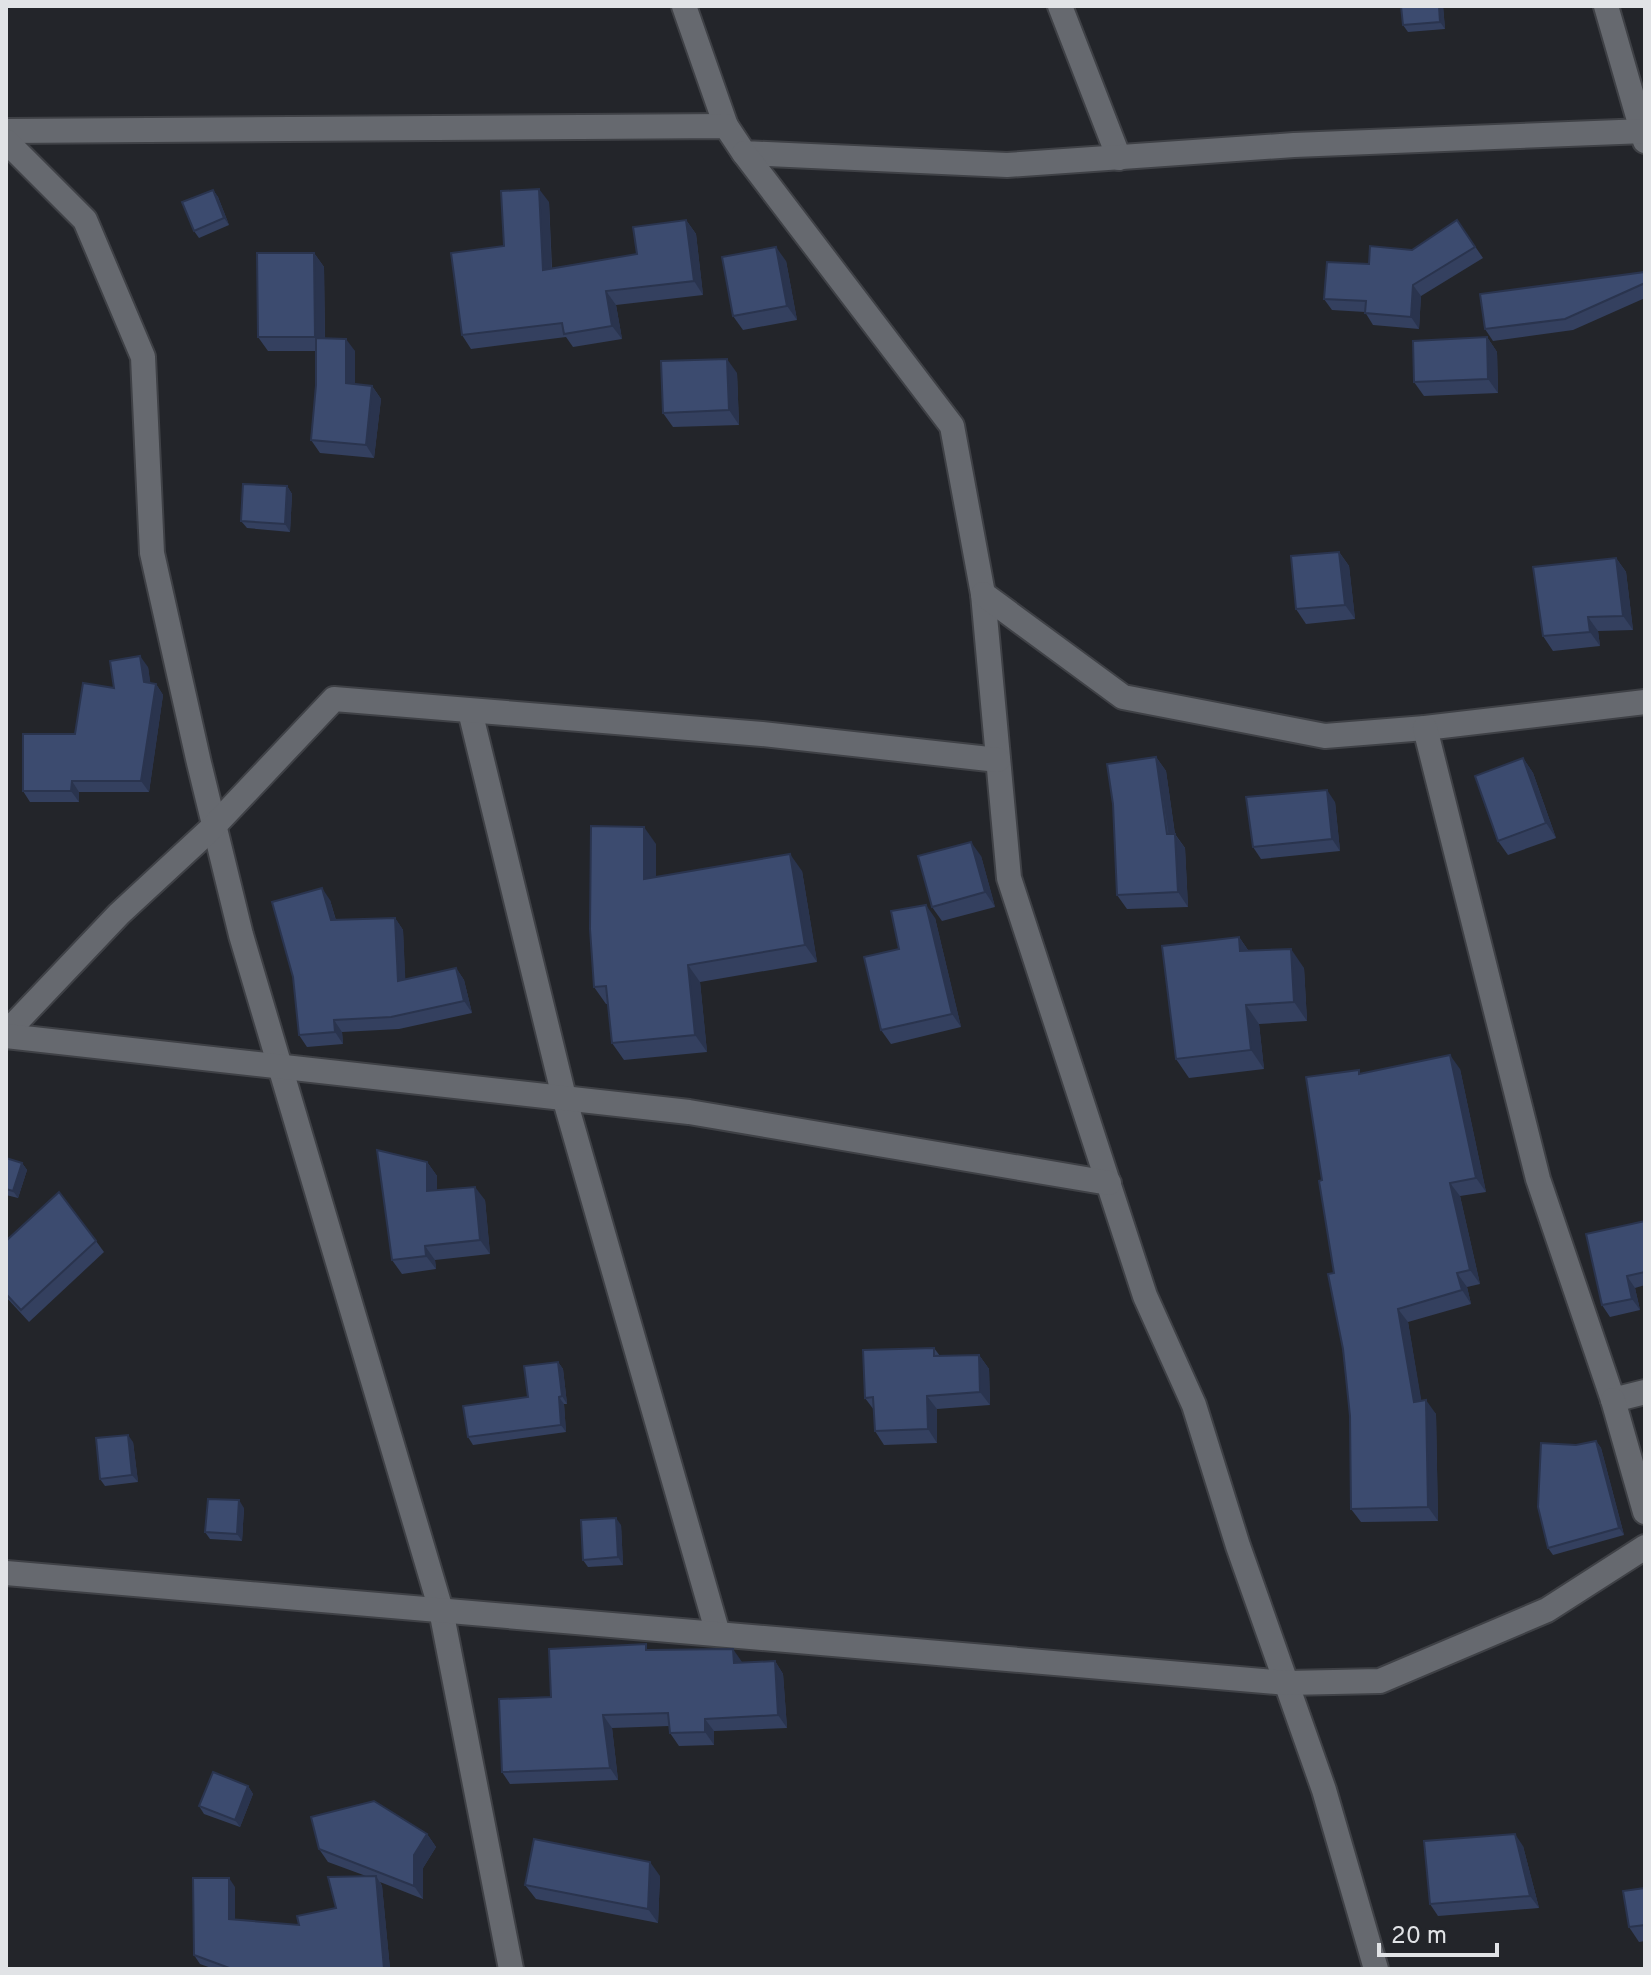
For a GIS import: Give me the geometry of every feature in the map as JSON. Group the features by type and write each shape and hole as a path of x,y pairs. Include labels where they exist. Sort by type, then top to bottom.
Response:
{"street":[{"path":"684,6 726,126 952,426 983,594 1009,878 1145,1296 1194,1405 1238,1546 1324,1790 1376,1969"},
{"path":"1060,6 1119,158"},
{"path":"744,153 1007,165 1294,145 1644,134 1606,6"},
{"path":"6,131 726,126"},
{"path":"6,141 85,220 143,357 152,553 214,826 241,935 441,1610 511,1969"},
{"path":"983,594 1123,697 1325,736 1425,728 1645,702"},
{"path":"6,1034 119,914 214,826 334,699 762,734 998,760"},
{"path":"470,711 564,1097 718,1634"},
{"path":"1425,728 1538,1179 1613,1400 1645,1512"},
{"path":"6,1034 689,1112 1109,1183"},
{"path":"1613,1400 1645,1392"},
{"path":"6,1573 1287,1683 1380,1681 1547,1610 1645,1547"}],"building":[{"path":"1401,6 1439,6 1440,22 1403,25"},
{"path":"539,189 543,270 637,254 633,227 686,220 694,281 606,291 612,326 564,334 562,323 462,335 451,253 504,246 501,191"},
{"path":"213,190 224,218 194,231 182,202"},
{"path":"1457,220 1475,247 1413,285 1411,317 1365,313 1366,301 1324,299 1327,262 1369,264 1370,246 1412,250"},
{"path":"776,247 787,306 733,316 722,257"},
{"path":"257,253 314,253 315,337 258,337"},
{"path":"1645,272 1645,283 1565,319 1485,329 1480,294"},
{"path":"1487,337 1488,379 1414,382 1413,341"},
{"path":"316,338 346,339 346,383 372,386 366,445 311,440"},
{"path":"727,359 729,410 663,413 661,361"},
{"path":"243,484 287,486 285,524 241,521"},
{"path":"1339,552 1345,605 1296,609 1291,556"},
{"path":"1616,558 1623,616 1588,617 1590,632 1543,636 1533,567"},
{"path":"140,656 144,682 156,684 141,781 72,781 71,791 23,791 23,734 75,734 83,683 114,688 110,661"},
{"path":"1156,757 1167,834 1175,834 1178,892 1117,895 1113,804 1107,764"},
{"path":"1523,758 1546,823 1498,841 1475,776"},
{"path":"1327,790 1332,839 1253,847 1246,797"},
{"path":"591,826 644,827 644,879 790,854 805,945 688,965 695,1035 612,1043 606,986 594,987 590,929"},
{"path":"971,842 985,892 932,907 918,856"},
{"path":"322,888 331,920 395,918 398,981 456,968 464,1001 391,1017 334,1020 335,1032 299,1035 293,977 272,902"},
{"path":"926,905 952,1014 881,1030 864,957 899,949 891,911"},
{"path":"1239,937 1240,951 1291,949 1294,1002 1246,1005 1251,1050 1176,1059 1162,946"},
{"path":"1450,1055 1476,1178 1450,1183 1470,1270 1457,1273 1462,1290 1398,1309 1414,1402 1426,1400 1428,1507 1351,1509 1350,1416 1343,1349 1328,1274 1334,1273 1306,1077 1359,1070 1359,1074"},
{"path":"377,1150 427,1162 427,1191 475,1187 480,1240 425,1246 426,1256 392,1260"},
{"path":"6,1158 22,1163 13,1191 6,1189"},
{"path":"59,1192 96,1241 21,1310 6,1294 6,1241"},
{"path":"1645,1221 1645,1272 1627,1276 1632,1299 1602,1305 1586,1234"},
{"path":"934,1348 934,1356 979,1355 980,1392 927,1396 928,1429 875,1431 873,1397 865,1398 863,1350"},
{"path":"558,1362 561,1425 468,1437 463,1406 528,1397 524,1366"},
{"path":"128,1435 132,1475 100,1479 96,1438"},
{"path":"1596,1441 1619,1528 1548,1548 1538,1507 1541,1443 1576,1445"},
{"path":"208,1499 239,1500 237,1534 205,1532"},
{"path":"616,1518 618,1557 583,1560 581,1520"},
{"path":"646,1644 646,1650 733,1649 734,1663 775,1661 778,1715 705,1719 705,1732 670,1733 668,1713 603,1715 610,1768 502,1772 499,1699 551,1697 549,1649"},
{"path":"213,1772 248,1786 235,1820 199,1806"},
{"path":"374,1801 427,1834 414,1855 414,1886 319,1849 311,1817"},
{"path":"1515,1834 1530,1896 1430,1904 1424,1841"},
{"path":"534,1839 650,1862 648,1909 525,1885"},
{"path":"376,1876 384,1969 232,1969 194,1955 193,1878 229,1878 229,1919 299,1925 297,1916 336,1908 328,1877"},
{"path":"1645,1888 1645,1925 1629,1927 1623,1891"}]}
